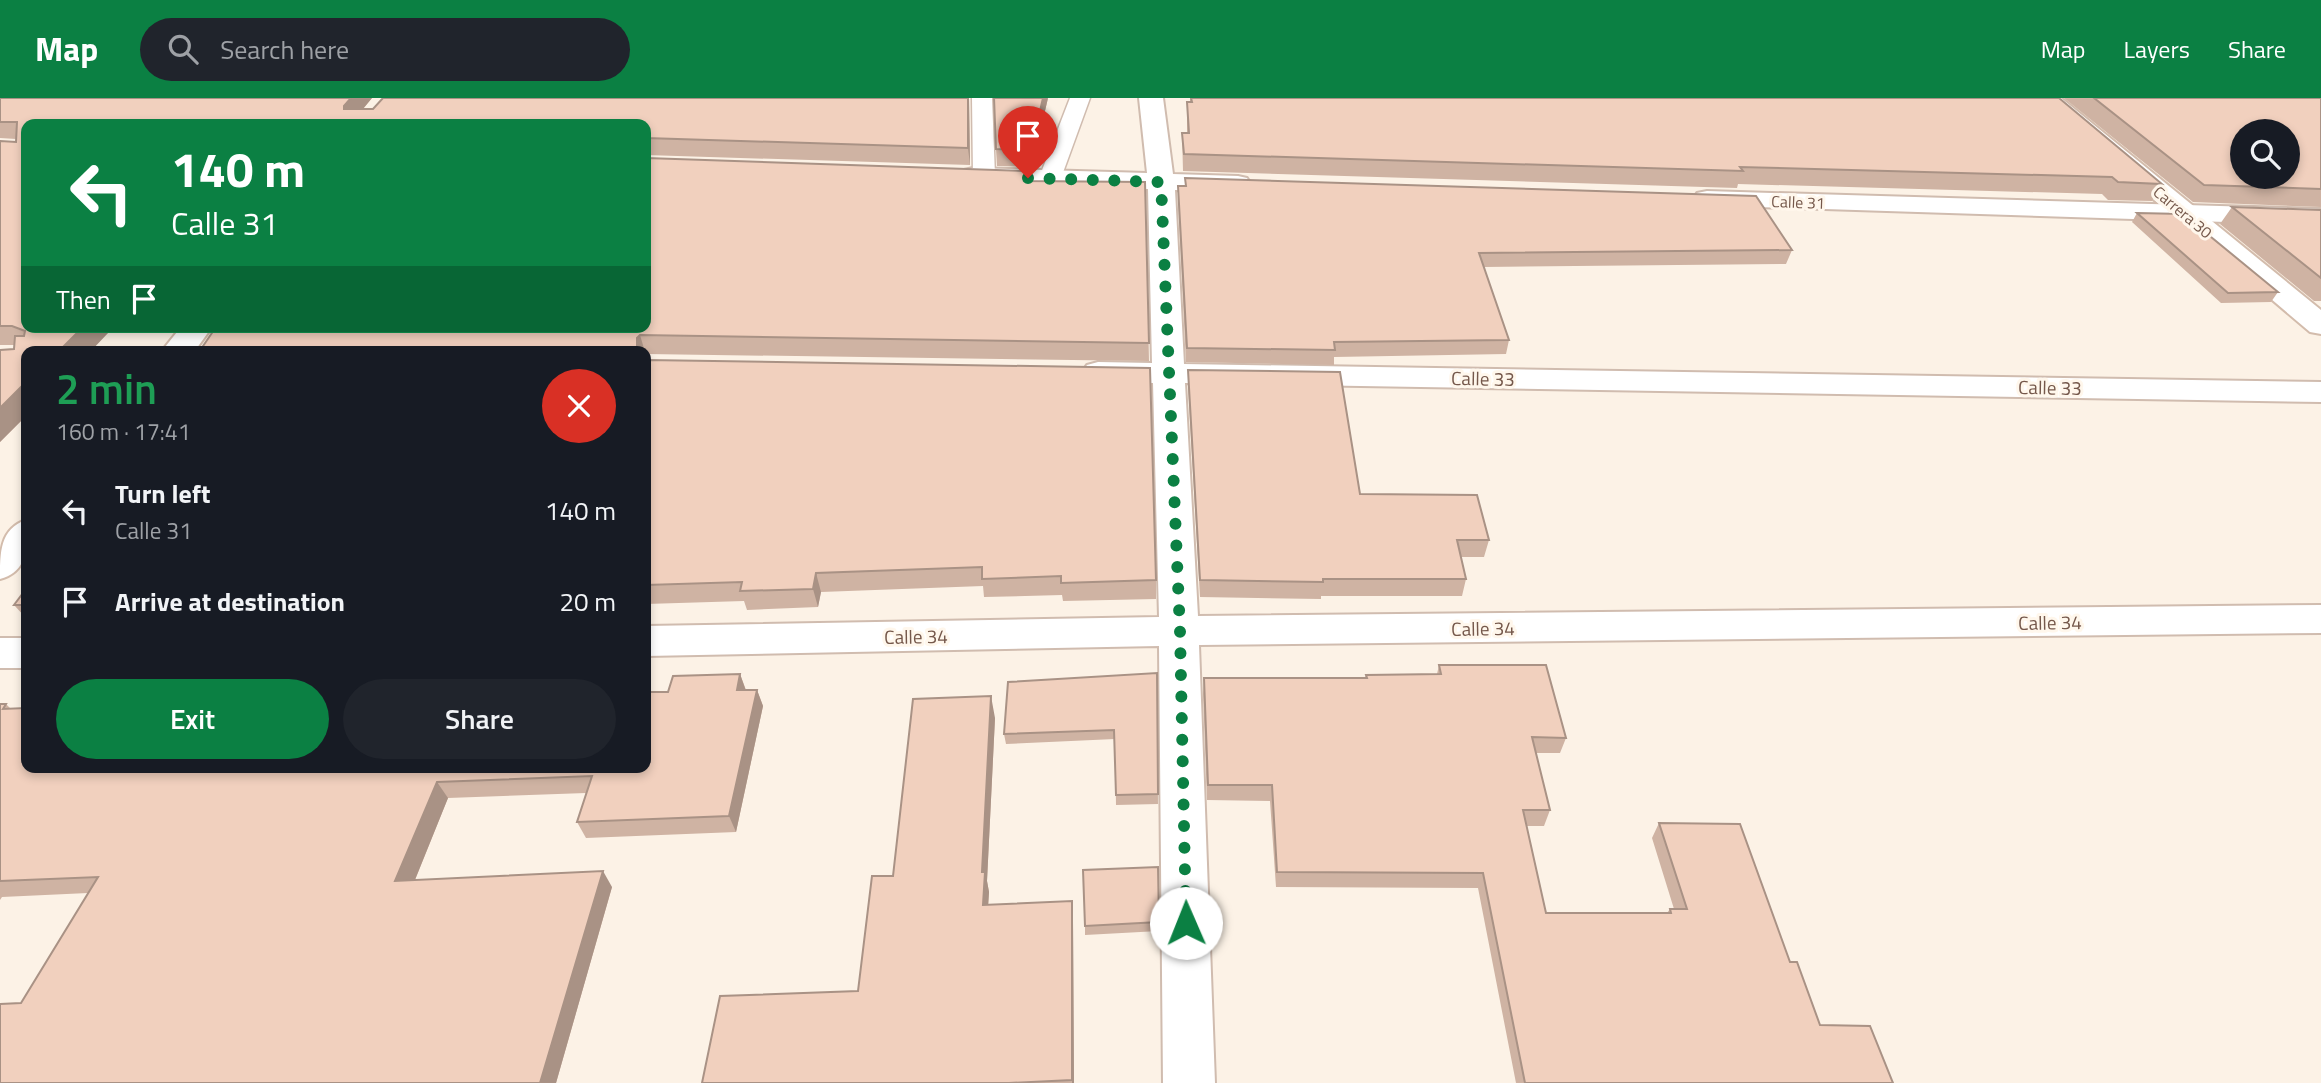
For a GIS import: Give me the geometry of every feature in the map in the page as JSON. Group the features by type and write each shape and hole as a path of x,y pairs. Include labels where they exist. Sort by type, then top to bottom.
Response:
{"street":[{"path":"1151,98 1161,182 1180,631 1189,1083"},
{"name":"Carrera 30","path":"2046,98 2321,325"},
{"path":"944,175 1258,185"},
{"name":"Calle 31","path":"1687,198 2321,217"},
{"name":"Calle 33","path":"1073,372 2321,391"},
{"path":"0,566 21,539"},
{"name":"Calle 34","path":"651,641 1180,631 2321,619"},
{"path":"0,653 21,653"}],"lane":[{"path":"982,98 991,130 984,176"},
{"path":"1050,178 1080,98"},
{"path":"1040,131 1068,132"}],"building":[{"path":"0,98 351,98 344,109 373,109 383,98 968,98 968,148 651,138 651,119 21,119 21,329 0,326 0,141 16,142 17,122 0,122"},
{"path":"994,98 1043,98 1031,150 996,149"},
{"path":"1191,98 2059,98 2162,184 2118,182 2112,177 1740,167 1743,171 1184,154 1182,133 1189,133 1187,102 1192,102"},
{"path":"2094,98 2321,98 2321,189 2300,188 2300,119 2230,119 2230,186 2204,185"},
{"path":"651,158 1026,171 1024,181 1145,182 1149,343 640,335 637,338 637,346 203,346 212,333 651,333"},
{"path":"1185,178 1756,196 1792,250 1479,253 1509,340 1334,342 1335,350 1187,348 1178,186 1186,186"},
{"path":"2232,207 2321,210 2321,278"},
{"path":"2137,213 2183,214 2278,292 2228,293"},
{"path":"25,333 77,333 64,346 21,346 21,387 0,408 0,350 14,349 15,336 24,336"},
{"path":"651,360 1150,368 1156,580 1061,583 1061,576 982,579 982,567 816,573 813,589 740,591 742,582 651,585"},
{"path":"1188,370 1340,372 1360,494 1477,495 1489,540 1457,540 1466,579 1323,579 1323,582 1200,580"},
{"path":"21,596 21,605 14,605"},
{"path":"1439,665 1546,665 1566,738 1532,737 1550,810 1523,810 1546,913 1671,913 1670,909 1687,909 1659,823 1740,824 1790,962 1797,962 1820,1025 1870,1026 1893,1083 1525,1083 1483,873 1277,872 1272,785 1208,785 1204,678 1367,678 1366,675 1441,674"},
{"path":"1157,673 1158,794 1116,795 1114,730 1004,734 1008,682"},
{"path":"740,674 737,690 757,690 729,816 577,822 592,776 437,782 395,881 603,871 540,1083 0,1083 0,1004 21,1003 98,877 0,881 0,704 6,704 3,709 21,708 21,773 651,773 651,692 668,692 673,676"},
{"path":"991,696 982,872 985,872 983,905 1072,901 1072,1080 1009,1083 702,1083 720,996 858,991 872,876 893,876 913,699"},
{"path":"1158,867 1159,922 1085,926 1083,870"}],"route":[{"path":"1028,178 1161,182 1180,631 1186,923"}]}
